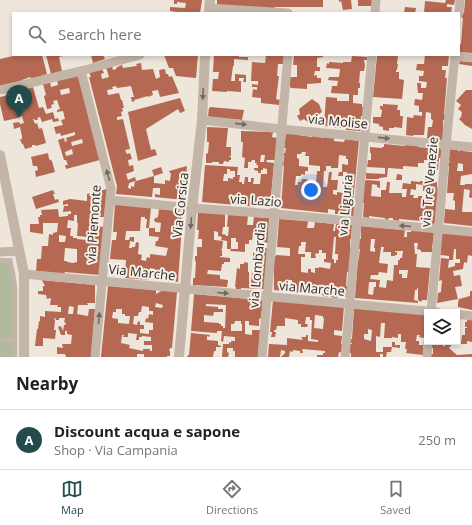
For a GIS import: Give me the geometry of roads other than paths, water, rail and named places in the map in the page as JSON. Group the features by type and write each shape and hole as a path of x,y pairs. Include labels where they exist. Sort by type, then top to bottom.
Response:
{"street":[{"path":"375,12 376,0"},
{"path":"459,12 460,0"},
{"path":"209,7 275,12"},
{"path":"0,90 136,56"},
{"name":"Via Corsica","path":"179,357 192,208 202,120 205,56"},
{"name":"via Lombardia","path":"262,357 288,56"},
{"name":"via Liguria","path":"345,357 372,56"},
{"path":"455,56 472,58"},
{"name":"via Tre Venezie","path":"433,309 438,229 455,56"},
{"name":"via Piemonte","path":"81,71 111,188 94,357"},
{"name":"via Molise","path":"202,120 472,147"},
{"path":"0,155 24,274 24,357"},
{"name":"via Lazio","path":"110,200 472,232"},
{"path":"0,252 19,251"},
{"name":"Via Marche","path":"24,274 185,290"},
{"name":"via Marche","path":"185,290 424,311"},
{"path":"460,314 472,316"},
{"path":"427,357 428,345"}],"lane":[{"path":"0,260 10,260 14,273 15,357"},
{"path":"2,340 15,339"}],"place":[{"name":"Discount acqua e sapone","path":"19,118"}]}
